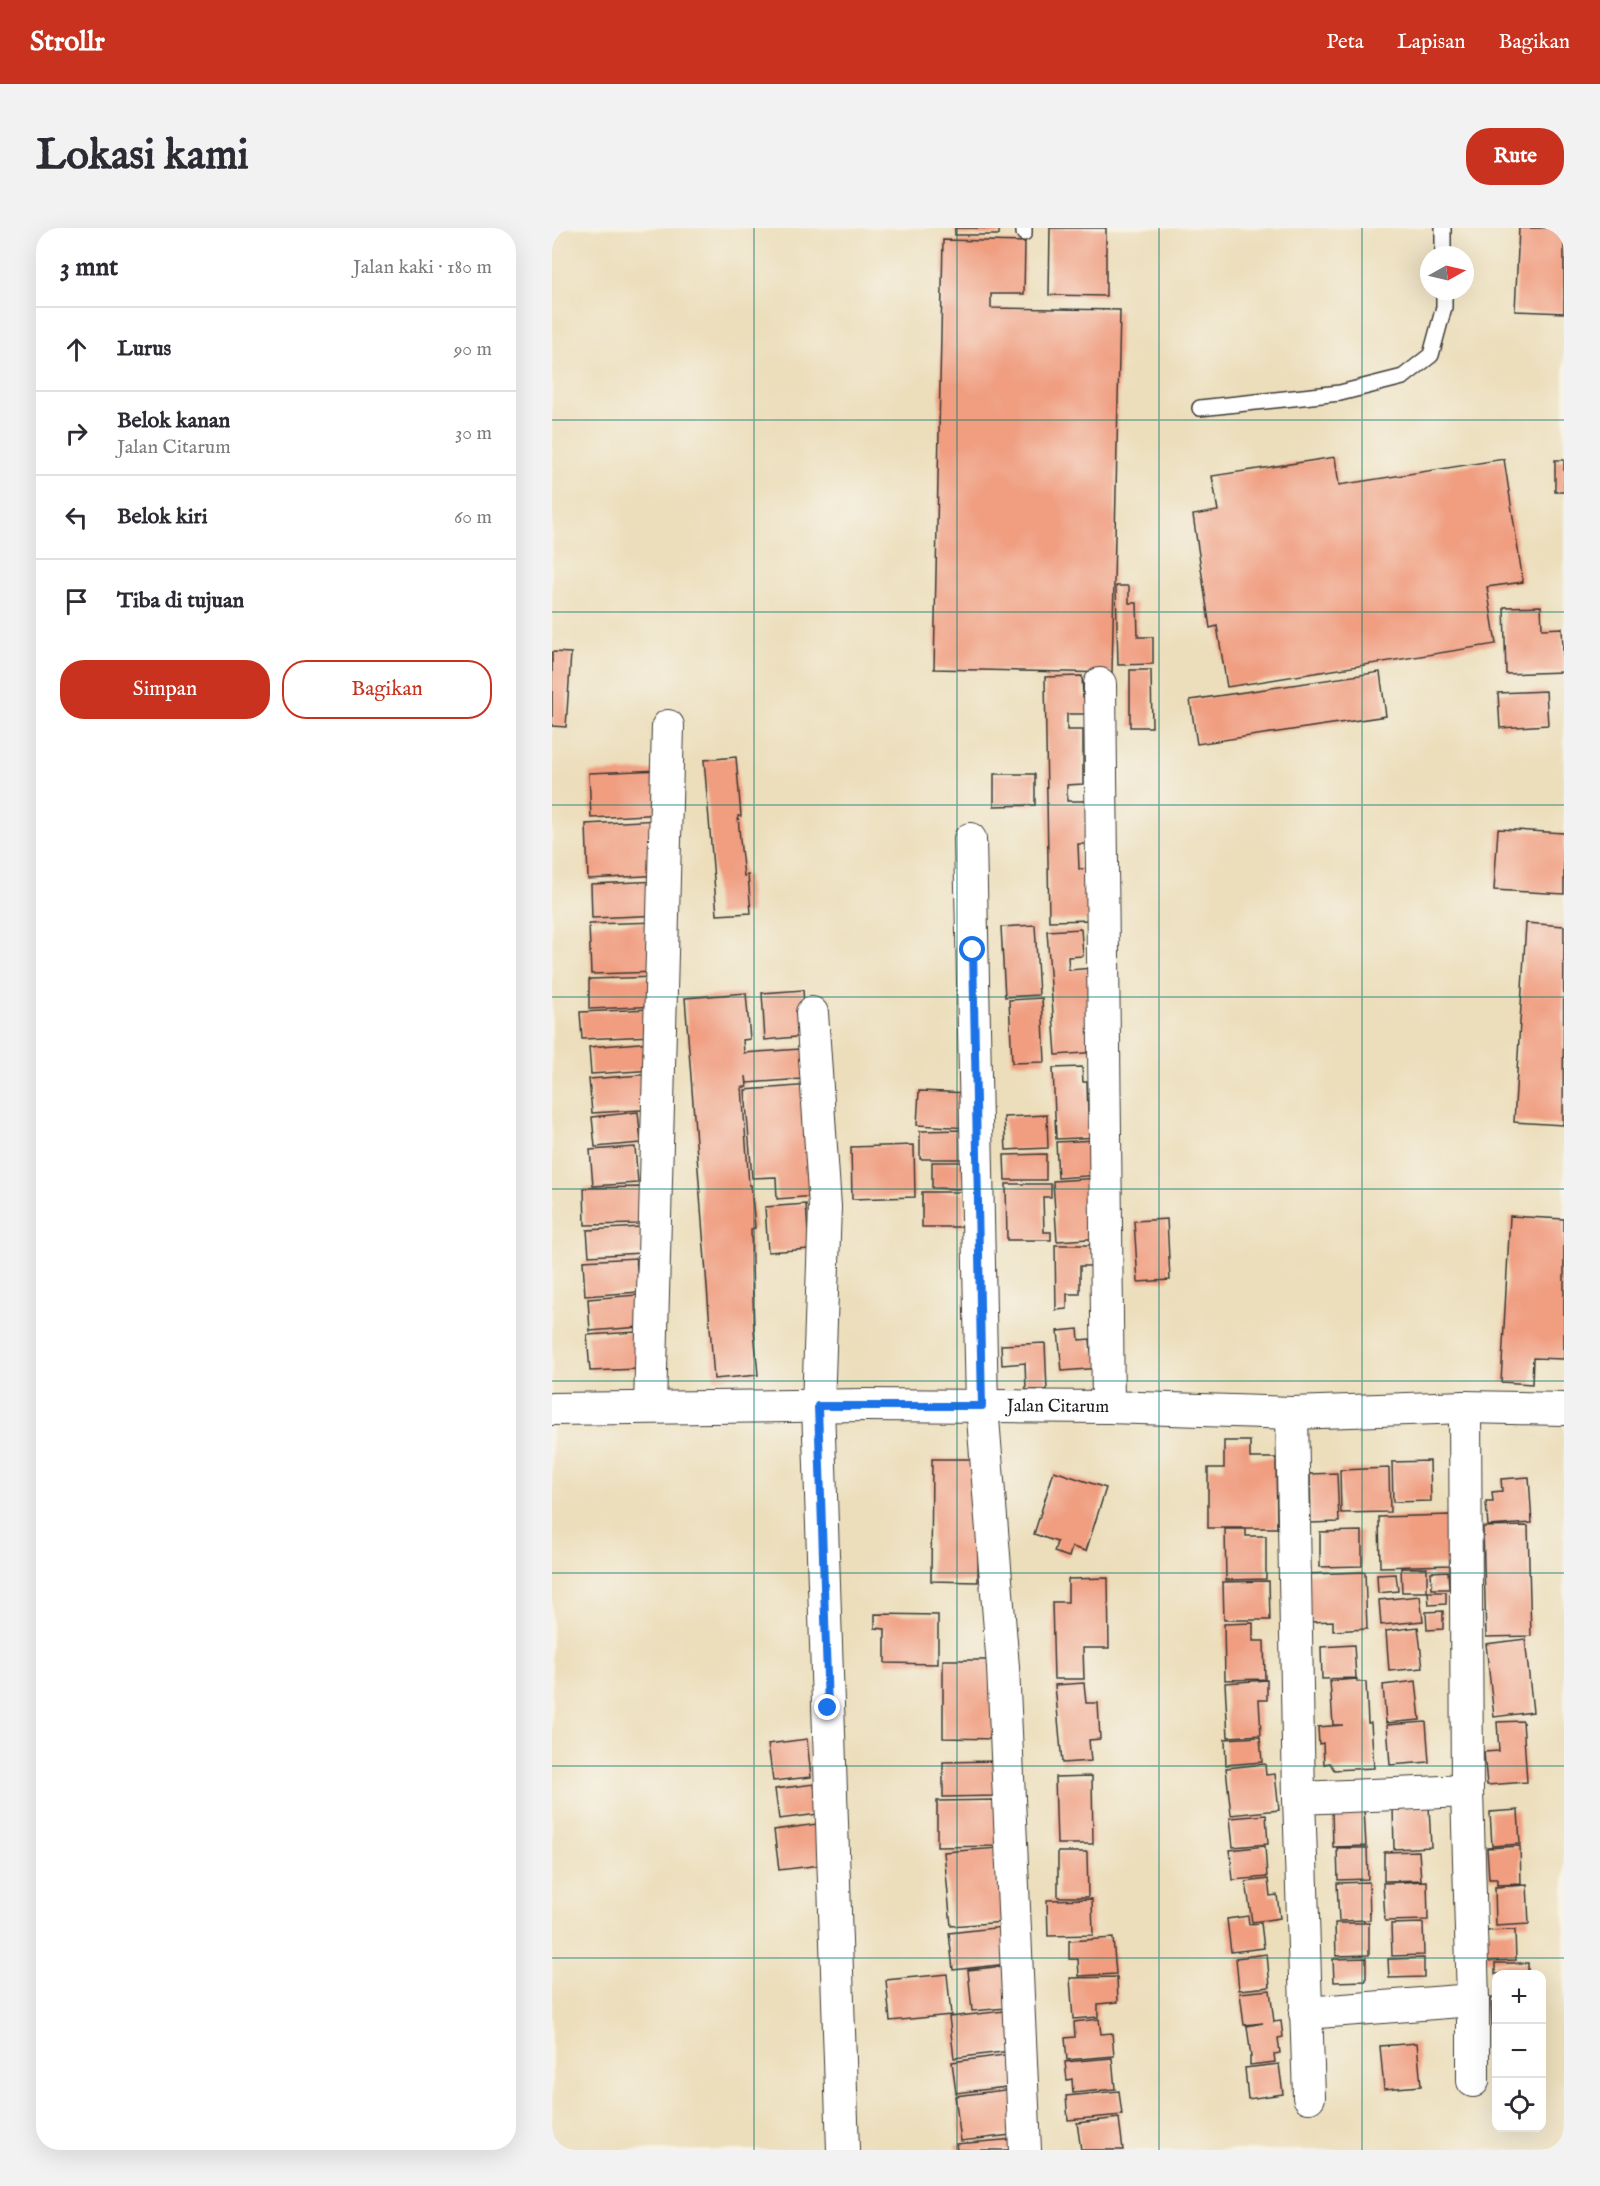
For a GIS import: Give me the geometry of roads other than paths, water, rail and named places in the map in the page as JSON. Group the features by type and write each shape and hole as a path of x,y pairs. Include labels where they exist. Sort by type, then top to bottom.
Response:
{"street":[{"path":"1100,684 1108,1407"},
{"path":"650,1407 668,726"},
{"path":"970,838 982,1406 1003,1667 1025,2150"},
{"path":"812,1013 825,1207 823,1406 843,2150"},
{"name":"Jalan Citarum","path":"552,1409 865,1405 1108,1407 1292,1413 1465,1407 1564,1408"},
{"path":"1465,1407 1467,1791 1473,2082"},
{"path":"1292,1413 1299,1798 1309,2097"},
{"path":"1299,1798 1467,1791"},
{"path":"1305,2013 1473,2000"}],"lane":[{"path":"1443,228 1443,246"},
{"path":"1200,408 1340,393 1403,377 1431,355 1444,300"}]}
